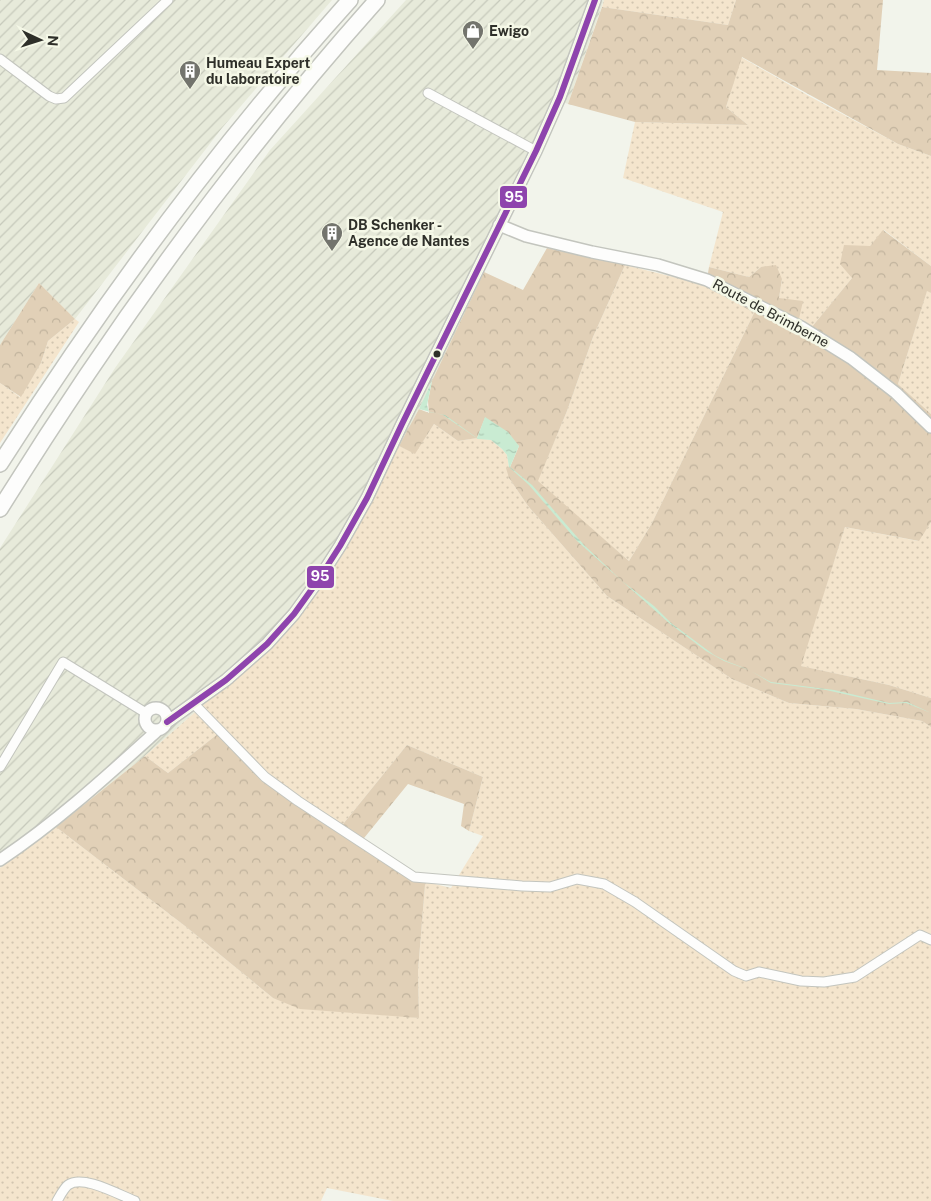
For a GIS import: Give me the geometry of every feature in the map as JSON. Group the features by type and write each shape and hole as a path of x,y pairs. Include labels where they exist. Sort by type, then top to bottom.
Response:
{"highway":[{"path":"0,464 94,321 176,209 274,87 350,0"},
{"path":"0,508 72,394 140,296 277,117 377,0"}],"street":[{"path":"0,59 49,96 56,99 64,98 168,0"},
{"path":"0,860 66,812 163,726 226,680 267,644 300,606 340,546 363,506 536,151 560,97 595,0"},
{"path":"428,93 536,151"},
{"name":"Route de Brimberne","path":"499,225 526,236 658,265 707,280 792,323 851,358 896,393 931,427"},
{"path":"0,767 63,662 146,719 151,730 163,726"},
{"path":"127,759 144,734 146,719 154,708 162,709 194,704"},
{"path":"194,704 265,777 298,801 414,877 522,886 550,887 577,880 604,884 635,902 734,971 746,976 759,972 801,981 824,982 855,977 920,935 931,940"},
{"path":"162,709 166,715 163,726"},
{"path":"57,1201 67,1186 76,1181 86,1181 135,1201"}],"shaded area":[{"path":"0,0 332,0 222,128 75,319 39,283 0,345"},
{"path":"406,0 604,0 568,104 552,98 473,266 484,272 419,409 354,534 307,603 234,678 145,756 56,827 0,868 0,548 115,368 270,150"},
{"path":"604,0 736,0 728,25 602,7"},
{"path":"741,57 898,144 931,156 931,266 884,230 870,246 844,246 852,278 811,328 799,319 779,298 782,279 761,267 749,277 709,267 723,212 623,178 635,122 748,125 726,107"},
{"path":"625,265 706,285 754,313 652,523 629,561 537,482 567,411 593,337"},
{"path":"927,290 931,293 931,414 898,384"},
{"path":"75,319 79,322 0,443 0,383 20,397 41,363 48,341"},
{"path":"434,424 458,441 476,438 491,440 502,449 507,455 509,478 528,506 607,596 732,679 789,703 856,709 922,721 931,727 931,1201 393,1201 327,1188 321,1201 0,1201 0,868 56,827 185,926 273,998 419,1018 418,971 425,885 427,882 451,888 483,836 469,831 483,777 407,745 339,829 264,779 219,733 168,773 145,756 234,678 307,603 354,534 399,446 415,453"},
{"path":"931,522 931,698 889,685 800,666 845,527 918,541"}],"green space":[{"path":"736,0 883,0 877,70 931,73 931,156 898,144 742,57 726,107 748,125 635,122 568,104 602,7 728,25"},
{"path":"883,230 931,266 931,293 927,291 898,384 931,414 931,522 919,541 845,527 801,666 889,685 931,698 931,727 922,721 856,709 789,703 732,679 607,596 528,506 509,478 506,468 510,467 519,446 485,418 477,438 458,441 434,424 415,454 399,446 419,409 429,413 428,401 432,381 484,272 523,290 547,248 625,265 593,337 567,411 538,481 629,561 652,523 754,313 706,285 709,267 749,277 761,267 776,265 782,279 779,298 803,301 799,319 811,328 852,278 840,264 844,245 870,246"},
{"path":"39,283 75,319 48,341 41,363 21,397 0,383 0,345"},
{"path":"219,733 264,779 339,829 407,745 483,777 469,831 461,826 464,804 408,784 360,843 427,882 425,885 418,971 419,1018 300,1009 273,998 185,926 56,827 145,756 168,773"}],"water":[{"path":"432,381 427,405 429,411 419,409"},
{"path":"437,414 445,415 477,438 485,417 508,432 519,446 510,467 532,485 584,545 671,623 714,655 749,670 724,661 706,651 669,623 577,541 529,485 509,467 507,455 502,449 491,440 478,439 443,415"},
{"path":"751,671 771,682 834,690 889,703 907,702 931,713 906,703 889,704 826,690 771,683"}],"transit line":[{"name":"95","path":"167,722 226,680 267,644 294,614 340,546 367,498 536,151 560,97 595,0"}],"place":[{"name":"Ewigo","path":"473,50"},
{"name":"Humeau Expert du laboratoire","path":"190,90"},
{"name":"DB Schenker - Agence de Nantes","path":"332,252"}]}
